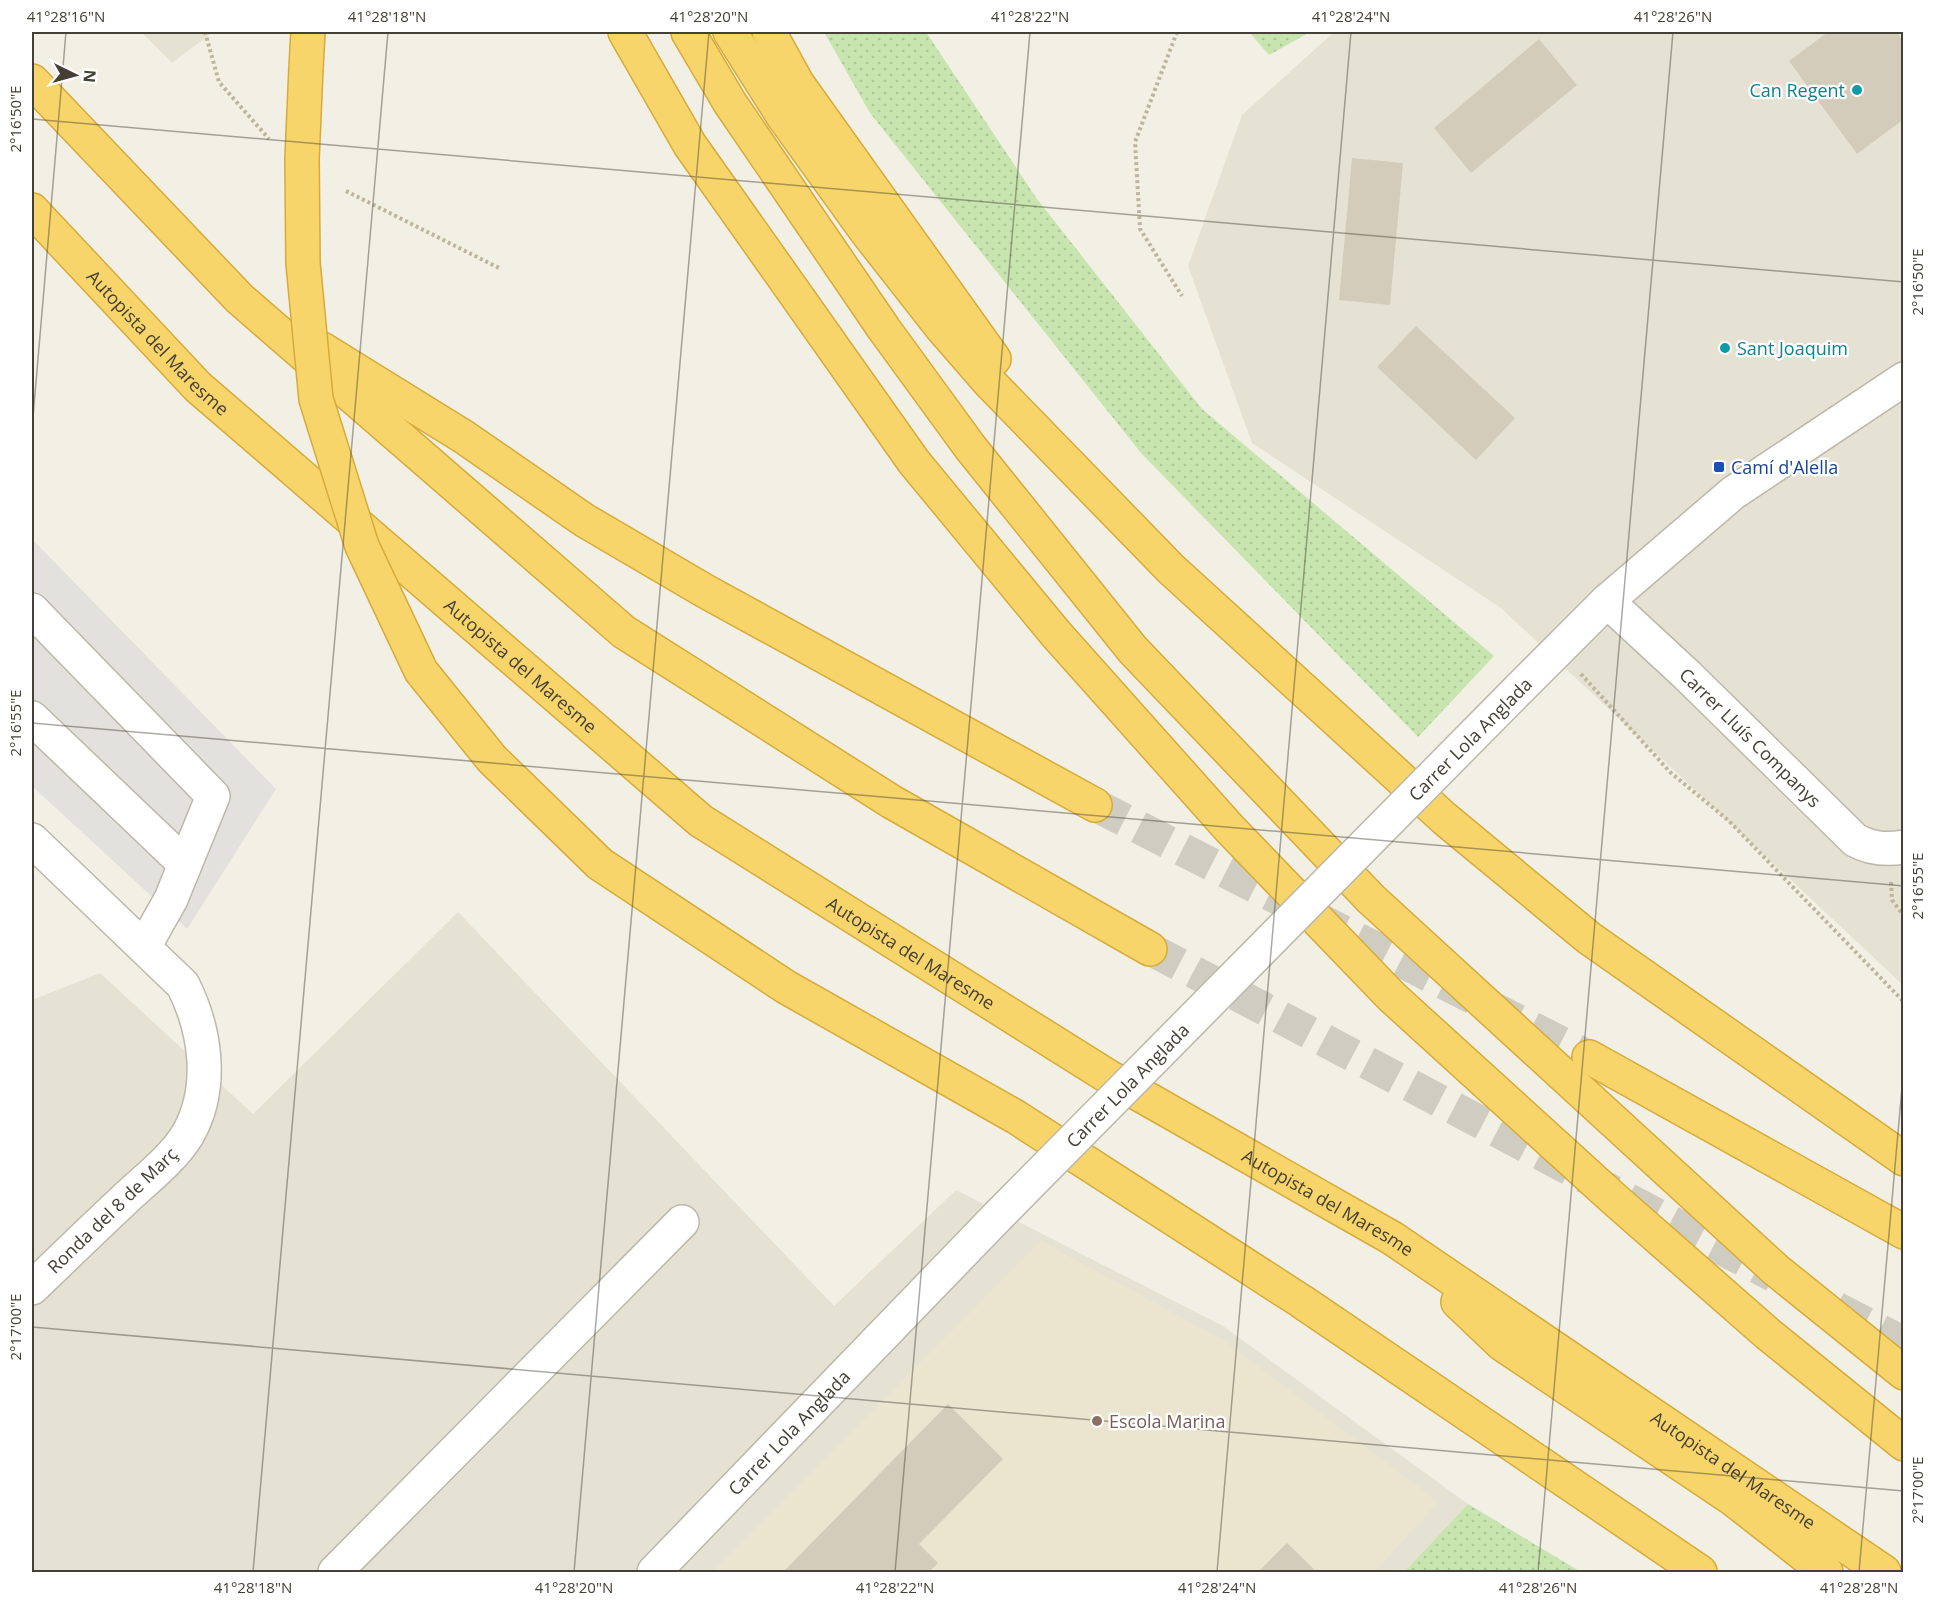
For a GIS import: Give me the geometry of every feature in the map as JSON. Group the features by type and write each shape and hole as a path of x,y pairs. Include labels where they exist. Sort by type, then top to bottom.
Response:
{"highway":[{"path":"308,32 302,159 303,263 316,399 362,546 421,671 492,759 600,864 786,987 1026,1123 1301,1301 1700,1572"},
{"path":"625,32 690,145 800,304 914,462 1056,634 1230,829 1392,997 1560,1150 1768,1334 1904,1443"},
{"path":"688,32 730,103 884,329 970,447 1133,650 1371,899 1776,1270 1904,1373"},
{"path":"730,32 797,135 866,231 942,328 1128,527 1171,569 1445,819 1589,938 1904,1159"},
{"path":"769,32 797,83 1028,407 1128,527"},
{"path":"32,81 240,299 624,632 892,802 1150,949"},
{"name":"Autopista del Maresme","path":"32,210 198,387 701,821 1109,1077 1392,1238 1884,1572"},
{"path":"240,299 464,437 584,520 705,591 1095,805"},
{"path":"1589,1057 1904,1232"},
{"path":"1392,1238 1502,1344 1733,1499 1826,1572"}],"street":[{"name":"Carrer Lola Anglada","path":"654,1572 998,1216 1607,601 1733,493 1904,379"},
{"name":"Carrer Lluís Companys","path":"1607,601 1687,675 1855,840 1872,847 1889,849 1904,847"},
{"path":"32,610 213,796 171,899 144,947"},
{"path":"32,718 185,864"},
{"name":"Ronda del 8 de Març","path":"32,840 183,985 195,1009 205,1061 204,1086 198,1113 187,1136 163,1163 32,1288"},
{"path":"335,1572 682,1222"}],"path":[{"path":"206,32 219,82 272,143"},
{"path":"1177,32 1135,142 1140,229 1182,296"},
{"path":"345,191 499,268"},
{"path":"1560,648 1593,689 1670,772 1729,821 1904,1002"}],"shaded area":[{"path":"141,32 213,32 172,63"},
{"path":"1334,32 1903,32 1903,985 1501,608 1252,443 1188,266 1242,115"},
{"path":"32,539 276,789 187,929 32,786"},
{"path":"458,912 834,1306 956,1190 1223,1326 1468,1504 1404,1572 32,1572 32,1000 100,973 253,1114"},
{"name":"Escola Marina","path":"1041,1241 1223,1340 1438,1502 1374,1572 713,1572"}],"green space":[{"path":"824,32 926,32 1037,199 1202,409 1494,656 1418,737 1141,453 870,113"},
{"path":"1249,32 1310,32 1269,55"},
{"path":"1468,1504 1581,1572 1404,1572"}],"building":[{"name":"Can Regent","path":"1828,32 1896,32 1904,41 1904,119 1857,154 1789,61"},
{"path":"1539,39 1577,85 1471,173 1434,128"},
{"path":"1352,158 1403,163 1390,305 1339,300"},
{"path":"1416,326 1515,418 1476,460 1377,367"},
{"path":"948,1404 1003,1459 919,1544 938,1563 929,1572 783,1572"},
{"path":"1287,1543 1317,1572 1258,1572"}],"tunnel":[{"path":"1095,805 1589,1057"},
{"path":"1150,949 1774,1276"},
{"path":"1836,1308 1904,1343"}],"place":[{"name":"Can Regent","path":"1857,90"},
{"name":"Sant Joaquim","path":"1725,348"},
{"name":"Camí d'Alella","path":"1719,467"},
{"name":"Escola Marina","path":"1097,1421"}]}
